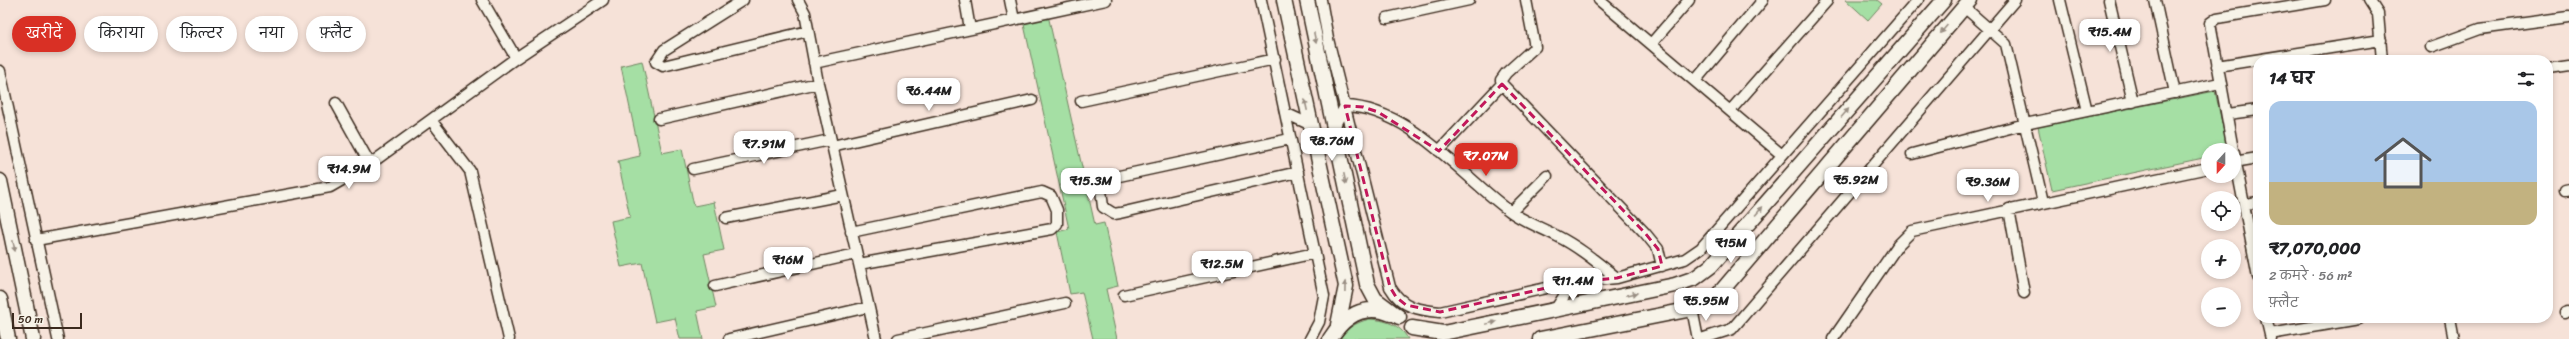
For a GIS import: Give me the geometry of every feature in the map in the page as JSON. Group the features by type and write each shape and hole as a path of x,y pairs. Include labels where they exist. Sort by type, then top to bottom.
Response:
{"street":[{"path":"482,0 516,58"},
{"path":"36,240 138,220 330,187 370,164 516,58 603,0"},
{"path":"743,0 664,50 656,62 663,66 808,31"},
{"path":"798,0 804,13 831,143 876,339"},
{"path":"965,0 970,29"},
{"path":"1010,0 1014,20"},
{"path":"814,63 1106,0"},
{"path":"1261,0 1275,59 1290,139 1324,296 1324,307 1319,322 1310,339"},
{"path":"1284,0 1346,286 1338,325 1330,339"},
{"path":"1308,0 1367,284 1375,299 1399,316 1415,333 1443,333 1675,285 1695,278 1711,266 1944,0"},
{"path":"1321,0 1345,106 1389,282 1396,297 1406,305 1420,310 1440,312 1573,282 1617,278 1685,259 1702,248 1918,0"},
{"path":"1388,18 1464,0"},
{"path":"1439,151 1502,84 1501,80 1506,73 1535,47 1526,0"},
{"path":"1599,0 1782,155"},
{"path":"1651,44 1689,0"},
{"path":"1695,81 1763,0"},
{"path":"1692,310 1700,339 1732,329 2015,0"},
{"path":"2060,0 2087,111"},
{"path":"2109,0 2133,102"},
{"path":"2156,0 2175,93"},
{"path":"2232,143 2228,114 2220,83 2209,26 2213,20 2325,0"},
{"path":"2369,0 2378,14 2382,55"},
{"path":"1730,111 1827,1"},
{"path":"1540,339 1692,310 1717,298 1966,3 2006,44 2043,202"},
{"path":"2431,47 2480,29 2569,17"},
{"path":"2286,55 2381,40"},
{"path":"1081,101 1275,59"},
{"path":"2217,66 2253,60"},
{"path":"2553,67 2569,65"},
{"path":"0,71 58,339"},
{"path":"1912,154 2025,124 2220,83"},
{"path":"659,119 818,84"},
{"path":"1502,84 1645,232 1658,249 1662,266"},
{"path":"693,169 831,143 1032,100"},
{"path":"336,102 370,164"},
{"path":"1334,127 1345,106"},
{"path":"1345,106 1363,107 1378,112 1418,135 1511,212 1581,250 1617,278"},
{"path":"2228,114 2253,111"},
{"path":"1285,113 1311,125"},
{"path":"431,120 470,171 509,339"},
{"path":"1290,139 1110,178 1101,190 1103,207 1114,214 1120,213 1298,172"},
{"path":"2241,159 2253,158"},
{"path":"1833,339 1904,237 1912,231 2009,209 2201,169"},
{"path":"1511,212 1547,176"},
{"path":"0,181 34,339"},
{"path":"2241,183 2253,239"},
{"path":"851,232 1042,192 1051,196 1057,210 1057,224 1052,229 858,264"},
{"path":"726,218 843,195"},
{"path":"2246,204 2253,203"},
{"path":"2009,209 2024,293"},
{"path":"1124,295 1315,253"},
{"path":"715,286 856,254"},
{"path":"1555,310 1573,282"},
{"path":"0,299 8,339"},
{"path":"898,339 1065,303"},
{"path":"730,339 868,307"},
{"path":"1338,325 1351,315 1367,310 1383,311 1399,316"},
{"path":"2267,323 2270,337 2338,323"},
{"path":"2451,323 2454,339"}],"highlighted area":[{"path":"1502,84 1645,233 1658,249 1662,266 1617,278 1573,282 1440,312 1406,305 1396,297 1390,287 1345,106 1363,107 1378,112 1439,151"}],"green space":[{"path":"1846,0 1877,0 1882,4 1868,20"},
{"path":"1048,15 1095,225 1104,223 1118,286 1106,289 1117,339 1093,339 1082,292 1070,294 1057,232 1069,229 1023,20"},
{"path":"642,61 662,153 682,149 694,206 714,202 724,250 704,254 716,307 697,311 703,339 680,339 675,318 655,322 642,263 621,267 611,221 630,217 618,161 640,156 621,66"},
{"path":"2215,91 2226,143 2201,143 2201,158 2052,190 2038,127"},
{"path":"1369,319 1381,320 1396,326 1408,339 1340,339 1352,326"}]}
